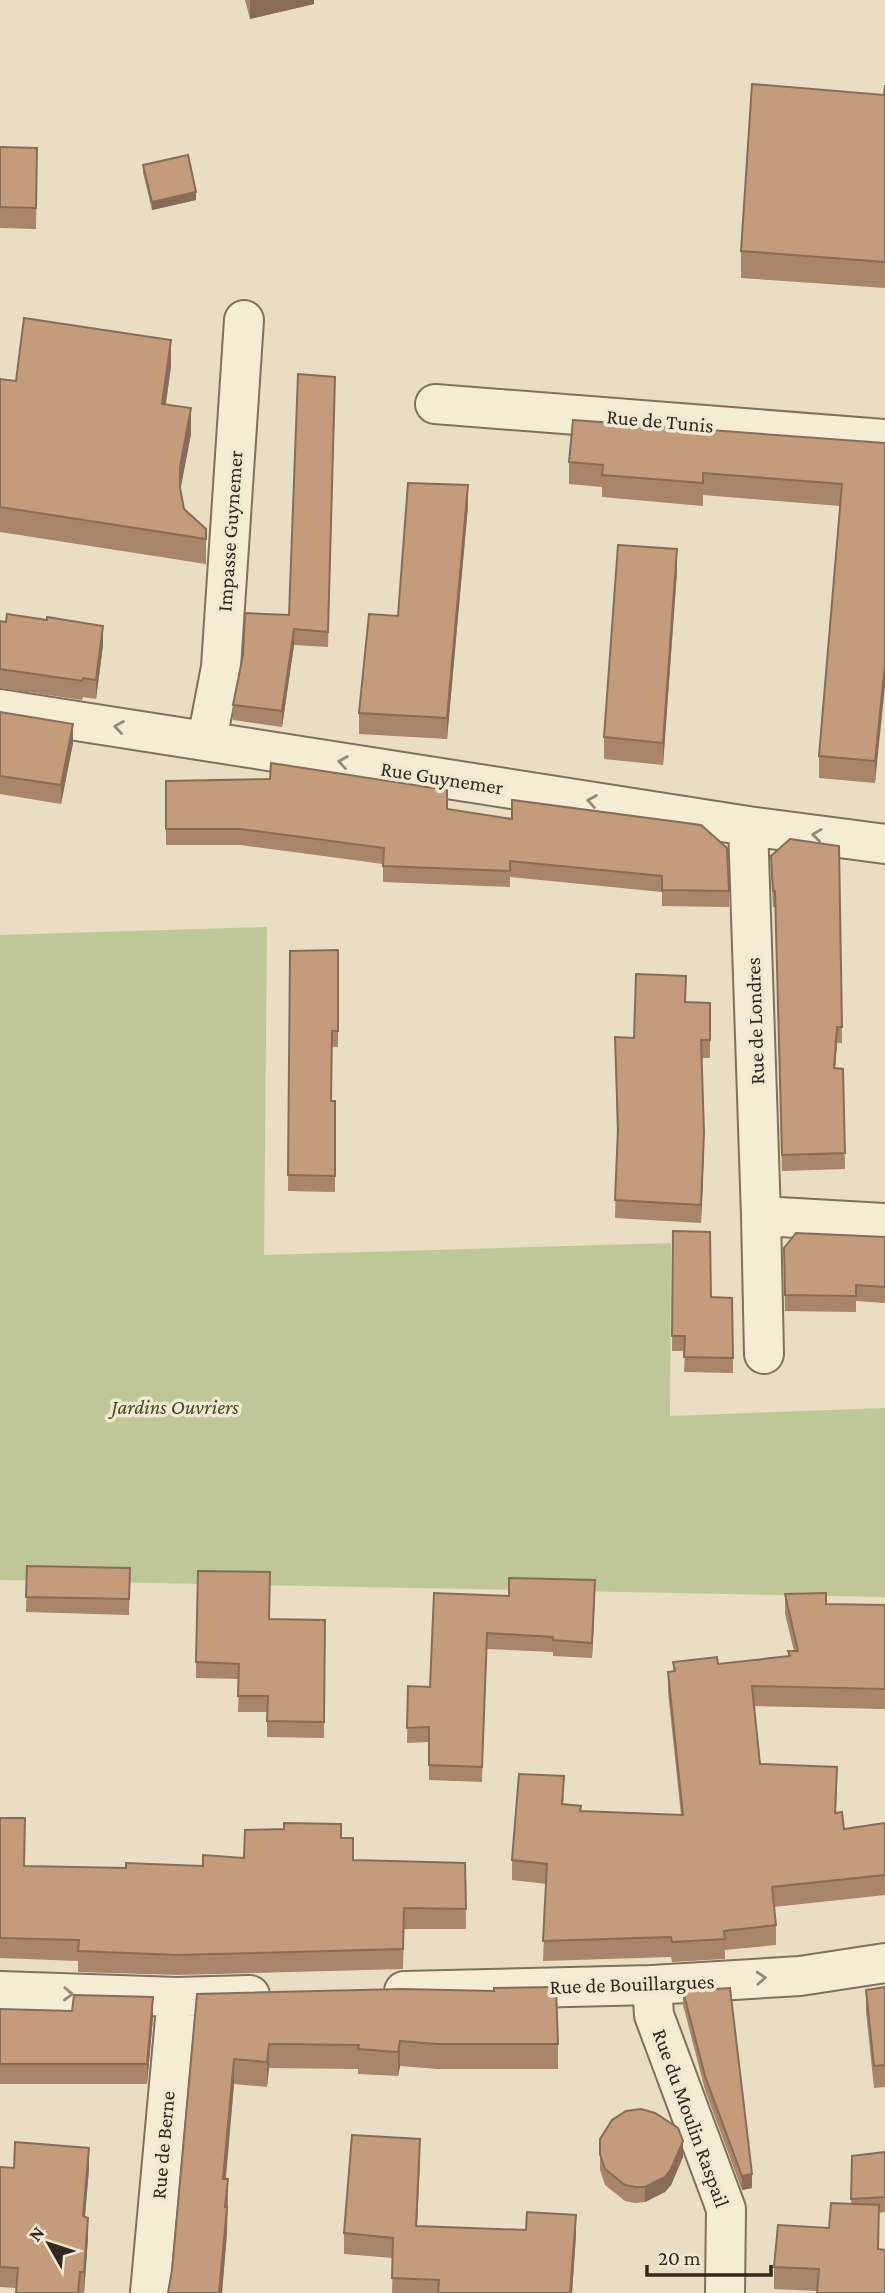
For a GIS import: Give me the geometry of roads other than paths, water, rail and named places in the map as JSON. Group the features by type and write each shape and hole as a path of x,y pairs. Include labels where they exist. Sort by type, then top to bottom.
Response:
{"street":[{"name":"Impasse Guynemer","path":"207,740 221,667 243,320"},
{"name":"Rue de Tunis","path":"435,404 885,439"},
{"name":"Rue Guynemer","path":"0,709 748,826 885,844"},
{"name":"Rue de Londres","path":"748,826 764,1354"},
{"path":"761,1216 885,1223"},
{"name":"Rue de Bouillargues","path":"367,1992 652,1984 800,1976 885,1963"},
{"name":"Rue du Moulin Raspail","path":"652,1984 654,2015 726,2209 724,2293"},
{"path":"0,1991 177,1997 285,1994"},
{"name":"Rue de Berne","path":"150,2293 177,1997"}],"park label":[{"name":"Jardins Ouvriers","path":"175,1407"}]}
